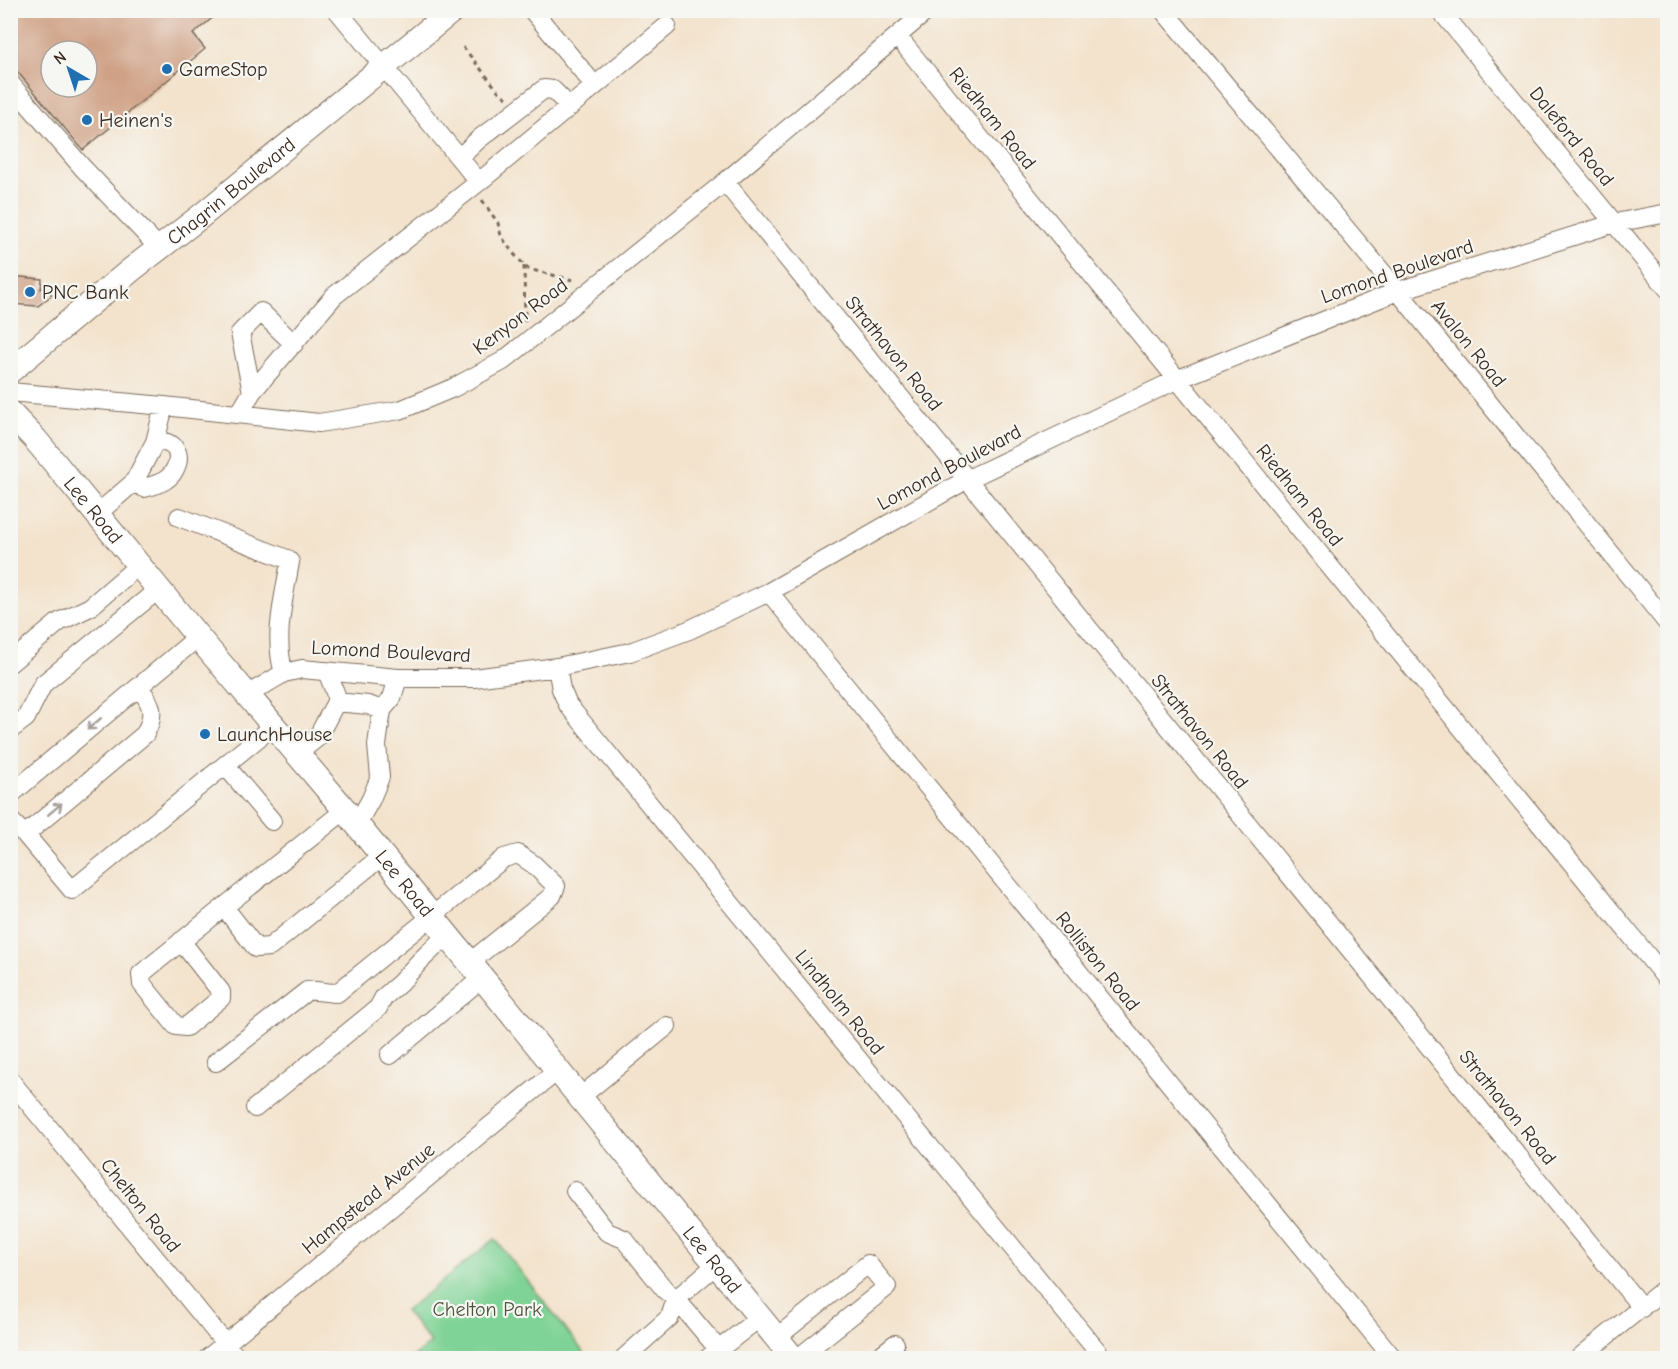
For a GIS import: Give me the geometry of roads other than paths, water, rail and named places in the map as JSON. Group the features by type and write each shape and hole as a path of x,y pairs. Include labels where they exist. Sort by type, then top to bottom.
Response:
{"main road":[{"name":"Chagrin Boulevard","path":"10,371 453,10"},
{"name":"Lee Road","path":"10,413 36,439 198,637 351,817 793,1359"}],"street":[{"path":"338,10 383,68 459,158 479,189"},
{"path":"532,10 595,86"},
{"name":"Kenyon Road","path":"10,392 319,423 400,411 453,388 503,361 725,182 928,10"},
{"name":"Avalon Road","path":"1163,10 1398,291 1668,624"},
{"name":"Daleford Road","path":"1440,10 1668,289"},
{"path":"239,414 252,392 334,297 479,189 570,107 667,26"},
{"name":"Riedham Road","path":"898,37 1668,981"},
{"path":"10,83 82,166 159,248"},
{"path":"459,158 479,139 544,89 554,90 570,107"},
{"name":"Strathavon Road","path":"725,182 1642,1308"},
{"name":"Lomond Boulevard","path":"247,695 284,673 302,669 398,678 474,678 557,667 630,652 689,630 769,592 966,480 1176,380 1398,291 1615,224 1668,213"},
{"path":"252,392 240,333 261,312 294,344"},
{"path":"97,514 134,482 156,439 164,406"},
{"path":"134,482 144,488 161,484 174,473 179,459 177,453 172,445 156,439"},
{"path":"179,517 290,562 281,616 279,657 284,673"},
{"path":"10,663 59,622 90,607 140,565"},
{"path":"10,730 26,717 43,684 159,588"},
{"name":"Rolliston Road","path":"769,592 1393,1359"},
{"path":"10,795 198,637"},
{"name":"Lindholm Road","path":"557,667 561,689 568,705 1103,1359"},
{"path":"297,754 317,738 336,702 336,695 327,671"},
{"path":"181,941 222,992 221,998 186,1027 176,1026 142,984 141,974 181,941 224,907 351,817 371,799 380,777 377,745 382,710 392,698 398,678"},
{"path":"24,833 145,734 150,725 151,703 139,687"},
{"path":"336,702 368,705 382,710"},
{"path":"10,820 24,833 72,891 273,726"},
{"path":"225,765 272,821"},
{"path":"255,1108 378,1008 384,997 400,984 420,960 440,926 504,858 518,854 533,864 556,886 552,896 390,1055"},
{"path":"224,907 256,948 270,947 382,856"},
{"path":"216,1062 307,991 337,993 440,926"},
{"path":"579,1098 667,1026"},
{"name":"Hampstead Avenue","path":"208,1359 557,1071"},
{"name":"Chelton Road","path":"10,1080 237,1359"},
{"path":"575,1191 607,1232 624,1239 665,1290 676,1299 714,1354 759,1318"},
{"path":"776,1338 868,1264 887,1287 798,1359"},
{"path":"624,1359 670,1317 676,1299 716,1265"},
{"path":"1579,1359 1668,1286"},
{"path":"877,1359 894,1344"}],"place":[{"name":"GameStop","path":"167,69"},
{"name":"Heinen's","path":"87,120"},
{"name":"PNC Bank","path":"30,292"},
{"name":"LaunchHouse","path":"205,734"}],"park label":[{"name":"Chelton Park","path":"487,1309"}]}
